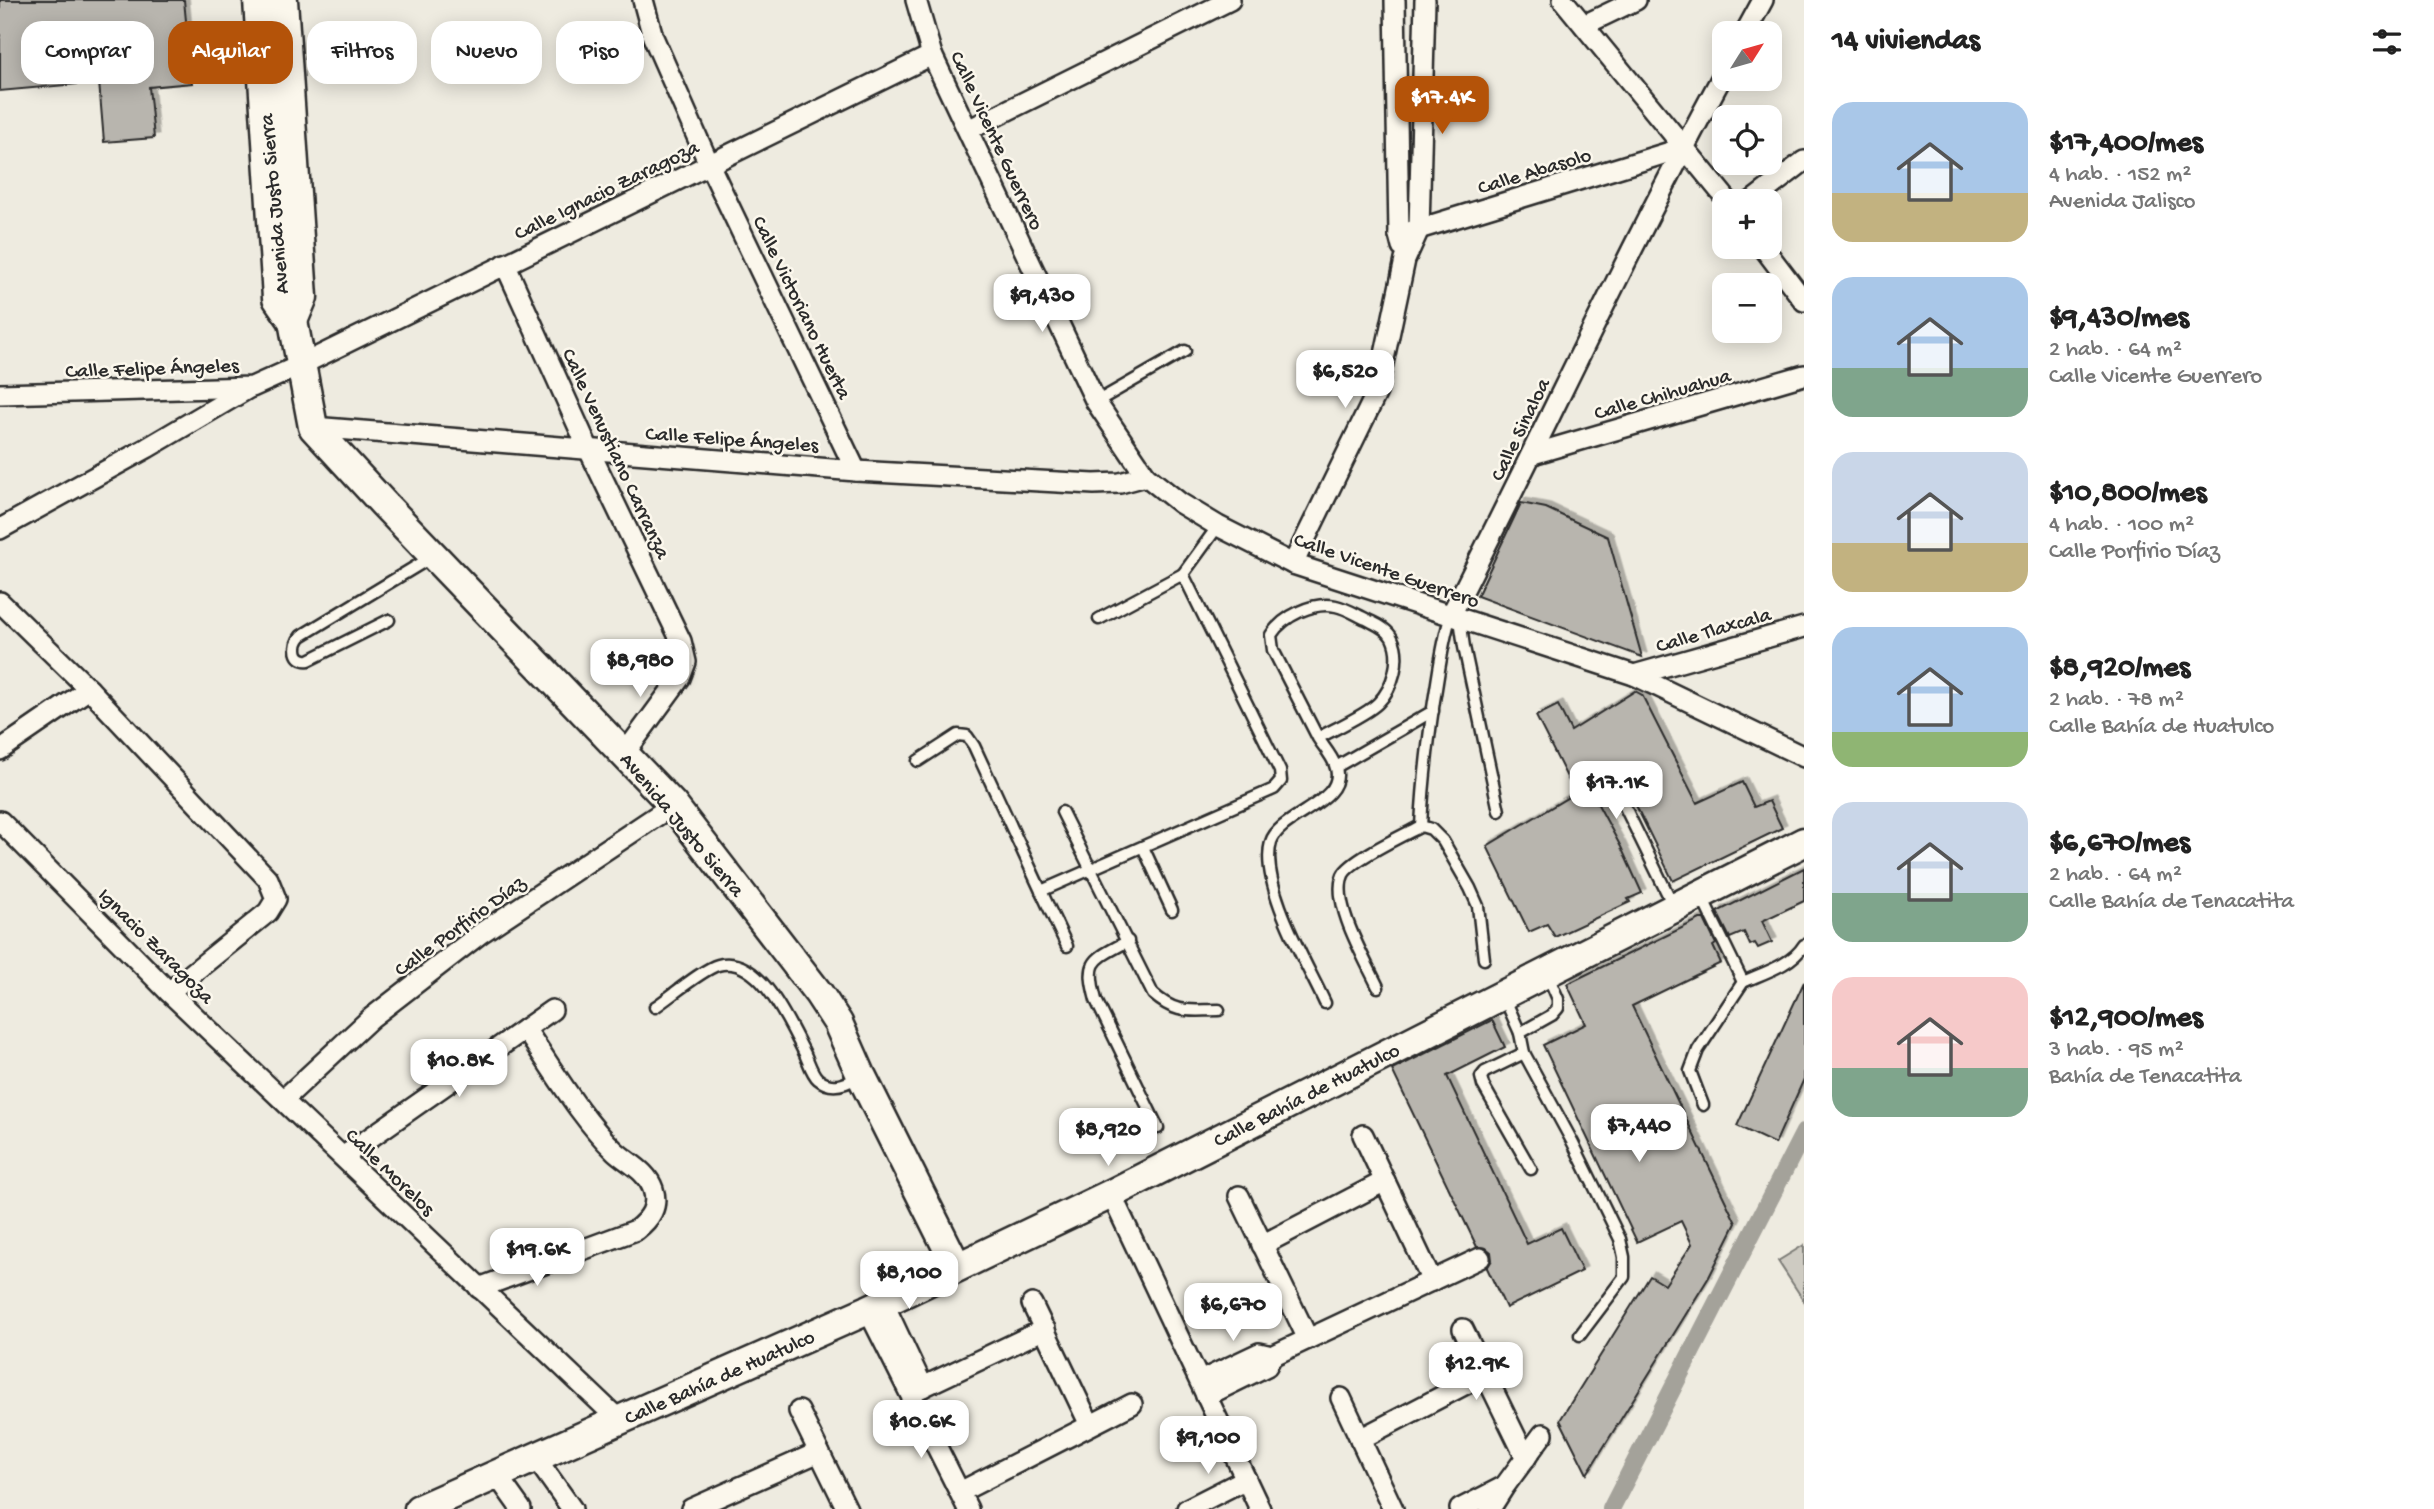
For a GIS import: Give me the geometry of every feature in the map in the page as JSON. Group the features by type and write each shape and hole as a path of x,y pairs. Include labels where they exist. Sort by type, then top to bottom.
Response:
{"street":[{"name":"Avenida Justo Sierra","path":"258,0 265,21"},
{"name":"Avenida Justo Sierra","path":"280,21 284,0"},
{"name":"Calle Victoriano Huerta","path":"643,0 653,37 709,164 856,471"},
{"name":"Calle Vicente Guerrero","path":"916,0 932,55 1096,402 1146,476 1180,503 1218,526 1293,564 1634,675 1804,757"},
{"path":"968,130 1230,0"},
{"path":"1563,0 1718,189"},
{"path":"1584,25 1636,0"},
{"path":"1752,21 1763,0"},
{"path":"1293,564 1377,392 1405,260 1419,229 1425,3 1395,5 1399,235 1405,260"},
{"name":"Calle Ignacio Zaragoza","path":"301,365 932,55"},
{"name":"Avenida Justo Sierra","path":"275,84 278,298 293,321 313,427 673,804 819,994 838,1023 861,1075 957,1267"},
{"name":"Calle Sinaloa","path":"1455,617 1683,148 1714,91"},
{"name":"Calle Abasolo","path":"1399,235 1683,148"},
{"path":"1768,189 1804,161"},
{"path":"1772,259 1804,301"},
{"name":"Calle Venustiano Carranza","path":"505,264 589,450 681,641 686,662 680,678 625,753"},
{"name":"Calle Felipe Ángeles","path":"0,394 252,387 301,365"},
{"name":"Calle Chihuahua","path":"1533,454 1804,375"},
{"path":"0,528 252,387"},
{"name":"Calle Felipe Ángeles","path":"313,427 856,471 1094,484 1120,483 1146,476"},
{"path":"0,601 89,689 268,879 276,898 268,912 169,992"},
{"name":"Calle Tlaxcala","path":"1634,675 1804,627"},
{"path":"0,750 89,689"},
{"name":"Calle Porfirio Díaz","path":"284,1099 371,1018 481,933 673,804"},
{"name":"Ignacio Zaragoza","path":"0,821 169,992 284,1099"},
{"name":"Calle Bahía de Huatulco","path":"419,1509 875,1306 1111,1194 1804,842"},
{"path":"344,1156 552,1010"},
{"path":"479,1288 636,1230 649,1220 655,1208 654,1192 645,1174 616,1152 591,1124 525,1029"},
{"name":"Calle Morelos","path":"284,1099 619,1420"},
{"path":"1363,1135 1432,1281"},
{"path":"1262,1245 1385,1181"},
{"path":"1111,1194 1261,1509"},
{"path":"1239,1196 1308,1339"},
{"path":"1203,1388 1267,1366 1272,1356 1480,1258"},
{"path":"1032,1304 1090,1425"},
{"path":"875,1306 917,1390 964,1501 1090,1425 1132,1404"},
{"path":"917,1390 1045,1329"},
{"path":"1463,1329 1526,1458"},
{"path":"1360,1439 1485,1374"},
{"path":"1342,1398 1393,1509"},
{"path":"799,1411 848,1509"},
{"path":"1490,1509 1543,1434"},
{"path":"691,1509 720,1503 819,1452"},
{"path":"535,1457 572,1509"},
{"path":"496,1475 521,1509"},
{"path":"1187,1509 1246,1479"},
{"path":"1460,1509 1504,1487"}],"lane":[{"path":"1096,402 1185,351"},
{"path":"1099,619 1183,574 1218,526"},
{"path":"388,620 309,660 298,657 295,648 301,636 434,556"},
{"path":"1041,891 1274,789 1280,781 1280,771 1183,574"},
{"path":"1318,738 1377,705 1390,688 1394,673 1396,650 1391,636 1380,626 1336,606 1323,606 1290,615 1278,624 1271,635 1273,650 1318,738 1336,767 1335,785 1324,799 1281,827 1271,840 1268,864 1277,901 1325,1003"},
{"path":"1455,617 1464,647 1499,811"},
{"name":"Calle Sinaloa","path":"1421,826 1423,787 1443,639 1455,617"},
{"path":"1336,767 1433,711"},
{"path":"918,761 958,735 967,736 1067,946"},
{"path":"1622,802 1675,907"},
{"path":"1062,812 1153,994 1168,1007 1180,1010 1219,1010"},
{"path":"1378,987 1349,925 1340,893 1343,873 1360,859 1421,826 1431,829 1443,841 1470,888 1478,906 1484,959"},
{"path":"1143,847 1172,909"},
{"path":"1700,894 1743,982"},
{"path":"1128,941 1098,958 1091,969 1091,980 1096,1000 1158,1128"},
{"path":"1703,1105 1690,1071 1698,1049 1743,982 1785,962 1800,952 1804,945"},
{"path":"655,1007 715,965 729,963 745,967 764,983 817,1078 832,1086 848,1083 861,1075"},
{"path":"1520,1033 1552,1015 1558,1008 1558,999 1546,973"},
{"path":"1503,994 1520,1033 1524,1053 1573,1143 1620,1239 1624,1257 1623,1277 1580,1335"},
{"path":"1524,1053 1485,1072 1481,1077 1531,1169"}],"shaded area":[{"path":"1804,1245 1804,1301 1778,1261"}],"building":[{"path":"0,0 184,0 186,21 168,21 168,84 181,84 149,87 154,138 104,142 99,84 154,84 154,21 21,21 21,84 77,84 0,91"},
{"path":"1521,503 1546,508 1608,537 1642,657 1477,596"},
{"path":"1635,691 1642,695 1697,803 1742,782 1754,807 1769,801 1782,828 1673,881 1617,767 1593,782 1601,796 1595,799 1642,893 1628,899 1630,902 1555,937 1547,924 1529,932 1487,846 1575,793 1536,716 1558,705 1571,731"},
{"path":"1804,868 1804,901 1762,921 1772,942 1758,948 1755,943 1750,945 1744,932 1730,938 1717,912"},
{"path":"1704,919 1716,944 1713,946 1721,963 1632,1006 1736,1223 1709,1277 1587,1474 1560,1420 1650,1276 1665,1285 1692,1244 1681,1221 1637,1242 1543,1045 1586,1024 1567,984"},
{"path":"1804,982 1804,1079 1775,1144 1737,1126"},
{"path":"1492,1020 1505,1047 1447,1076 1527,1244 1561,1228 1582,1271 1506,1308 1487,1268 1492,1260 1491,1252 1477,1247 1392,1070"}],"waterway":[{"path":"1611,1509 1804,1132"}]}
